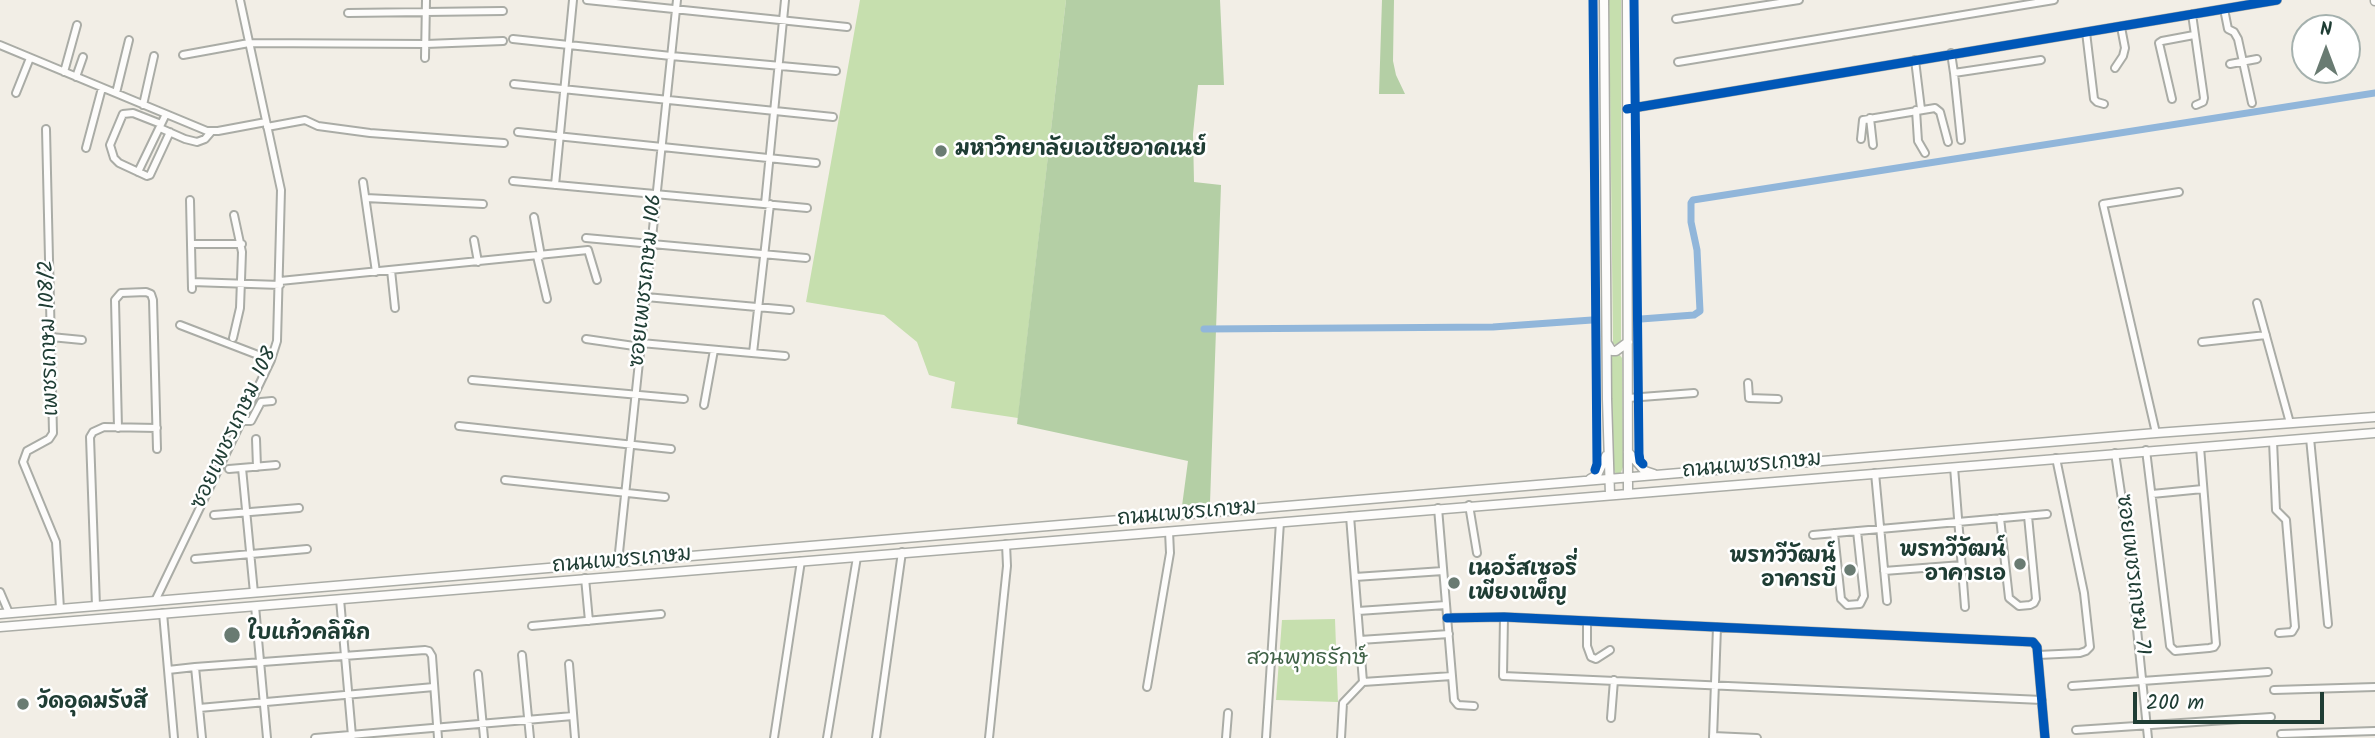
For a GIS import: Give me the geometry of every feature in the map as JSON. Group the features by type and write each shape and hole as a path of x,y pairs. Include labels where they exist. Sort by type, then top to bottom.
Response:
{"main road":[{"path":"1604,0 1607,448 1610,495"},
{"path":"1627,0 1628,494"},
{"path":"1606,343 1612,351 1616,351 1628,342"},
{"name":"ถนนเพชรเกษม","path":"5,614 2152,433 2375,417"},
{"path":"2148,450 2152,433"},
{"name":"ถนนเพชรเกษม","path":"0,627 2375,433"},
{"path":"1584,482 1597,475 1607,448"},
{"path":"1628,452 1645,471 1658,475"},
{"path":"1205,513 1206,528"},
{"path":"857,556 858,542"}],"street":[{"name":"ซอยเพชรเกษม 108","path":"155,601 271,360 277,341 282,201 240,0"},
{"path":"425,58 426,0"},
{"path":"555,185 573,0"},
{"path":"587,0 676,4 847,27"},
{"path":"753,353 764,255 769,158 785,0"},
{"path":"1676,19 1800,0"},
{"path":"1678,62 2054,0"},
{"path":"1627,109 2277,0"},
{"name":"ซอยเพชรเกษม 106","path":"618,562 676,4"},
{"path":"2224,9 2226,23 2238,38 2252,103"},
{"path":"348,13 503,11"},
{"path":"2192,15 2204,97 2203,102 2196,104"},
{"path":"64,72 76,25"},
{"path":"2115,68 2123,56 2121,27"},
{"path":"2086,32 2094,99 2104,104"},
{"path":"2172,99 2159,43 2194,35"},
{"path":"513,39 836,71"},
{"path":"116,93 129,40"},
{"path":"183,55 249,43 426,44 503,41"},
{"path":"0,46 211,132 305,120 318,126 370,133 504,144"},
{"path":"1951,53 1961,140"},
{"path":"143,105 155,56"},
{"path":"76,77 83,57"},
{"path":"16,93 30,58"},
{"path":"2230,64 2257,59"},
{"path":"1915,60 1918,141 1925,153"},
{"path":"1954,73 2041,60"},
{"path":"514,84 832,117"},
{"path":"86,148 103,88"},
{"path":"1861,139 1863,120 1935,108 1940,112 1948,142"},
{"path":"170,132 153,173 147,176 119,163 111,151 120,117 133,113 185,139 201,142 211,132"},
{"path":"138,172 166,114"},
{"path":"1870,118 1873,145"},
{"name":"เพชรเกษม 108/2","path":"46,129 53,433 27,451 23,462 56,542 60,609"},
{"path":"518,132 816,163"},
{"path":"513,181 807,208"},
{"path":"363,182 376,272"},
{"path":"2152,433 2104,204 2179,192"},
{"path":"366,198 483,204"},
{"path":"190,200 192,286 280,283 588,250 597,280"},
{"path":"233,338 240,308 242,244 234,215"},
{"path":"534,217 547,299"},
{"path":"586,238 806,258"},
{"path":"474,240 478,262"},
{"path":"191,244 242,244"},
{"path":"391,270 395,309"},
{"path":"118,428 116,300 121,293 142,292 151,294 153,300 157,449"},
{"path":"646,297 790,310"},
{"path":"2257,303 2290,424"},
{"path":"180,325 271,360"},
{"path":"2202,342 2266,335"},
{"path":"51,337 82,340"},
{"path":"586,339 785,356"},
{"path":"705,405 714,350"},
{"path":"472,380 684,400"},
{"path":"1748,383 1749,398 1778,399"},
{"path":"1628,398 1694,393"},
{"path":"242,421 251,421 261,402 272,401"},
{"path":"459,426 671,449"},
{"path":"96,606 90,438 97,429 157,428"},
{"path":"2309,438 2328,624"},
{"path":"256,439 257,467"},
{"path":"2273,441 2276,510 2286,520 2295,627 2292,632 2279,633"},
{"path":"2148,450 2170,646 2175,651 2214,647 2216,639 2200,447"},
{"name":"ซอยเพชรเกษม 71","path":"2115,453 2128,540 2148,738"},
{"path":"2038,655 2080,653 2090,647 2084,593 2056,458"},
{"path":"229,469 276,465"},
{"path":"1954,467 1965,607"},
{"path":"242,468 254,593"},
{"path":"1875,473 1887,601"},
{"path":"505,480 665,497"},
{"path":"2152,494 2203,489"},
{"path":"1469,505 1477,553"},
{"path":"1438,508 1456,703 1474,706"},
{"path":"214,515 299,509"},
{"path":"1813,535 2047,514"},
{"path":"1350,516 1363,682"},
{"path":"2000,518 2009,598 2019,606 2031,605 2036,599 2028,516"},
{"path":"1266,738 1280,522"},
{"path":"1147,687 1170,553 1169,531"},
{"path":"1833,533 1841,599 1847,605 1860,604 1864,596 1857,531"},
{"path":"989,738 1007,566 1006,544"},
{"path":"195,559 307,549"},
{"path":"876,738 902,552"},
{"path":"827,738 857,556"},
{"path":"775,738 801,561"},
{"path":"1884,572 1962,565"},
{"path":"1355,578 1443,571"},
{"path":"585,578 589,621"},
{"path":"0,592 5,614"},
{"path":"340,599 352,736"},
{"path":"1358,611 1446,605"},
{"path":"255,606 267,738"},
{"path":"163,612 174,738"},
{"path":"533,626 661,614"},
{"path":"1504,617 1503,676 2042,700"},
{"path":"1447,618 1504,617 2029,641 2036,644 2038,655 2045,738"},
{"path":"1587,621 1587,646 1591,657 1596,659 1610,650"},
{"path":"1717,627 1713,737 1757,738"},
{"path":"1360,640 1449,634"},
{"path":"168,670 429,651 438,738"},
{"path":"522,655 530,738"},
{"path":"569,664 575,738"},
{"path":"195,667 202,738"},
{"path":"2072,686 2268,672"},
{"path":"478,674 484,738"},
{"path":"1340,738 1343,703 1363,682 1452,676"},
{"path":"1611,718 1614,681"},
{"path":"199,708 434,687"},
{"path":"2274,690 2375,687"},
{"path":"1226,738 1228,713"},
{"path":"315,738 573,716"},
{"path":"2076,730 2271,717"},
{"path":"2281,734 2311,736 2375,731"}],"green space":[{"path":"860,0 1066,0 1018,418 951,408 955,382 929,375 917,342 884,315 806,302"},
{"path":"1066,0 1220,0 1224,85 1198,85 1193,134 1194,182 1221,185 1210,503 1182,506 1188,461 1017,424"},
{"path":"1382,0 1394,0 1393,61 1405,94 1379,94"},
{"path":"1609,0 1621,0 1621,344 1618,347 1613,343"},
{"path":"1619,354 1622,358 1623,467 1620,475 1616,475 1613,467 1611,356"},
{"name":"สวนพุทธรักษ์","path":"1335,619 1338,702 1276,700 1282,620"}],"waterway":[{"path":"1641,319 1694,315 1700,311 1697,250 1691,222 1693,200 2375,93"},
{"path":"1204,329 1493,327 1592,320"}],"cycle path":[{"path":"1593,0 1595,470"},
{"path":"1634,0 1639,454 1643,464"},
{"path":"1627,109 2277,0"},
{"path":"1447,618 1504,617 2033,642 2037,647 2045,738"}],"place":[{"name":"มหาวิทยาลัยเอเชียอาคเนย์","path":"941,151"},
{"name":"พรทวีวัฒน์ อาคารเอ","path":"2020,564"},
{"name":"พรทวีวัฒน์ อาคารบี","path":"1850,570"},
{"name":"เนอร์สเซอรี่ เพียงเพ็ญ","path":"1454,583"},
{"name":"ใบแก้วคลินิก","path":"232,635"},
{"name":"วัดอุดมรังสี","path":"23,704"}]}
